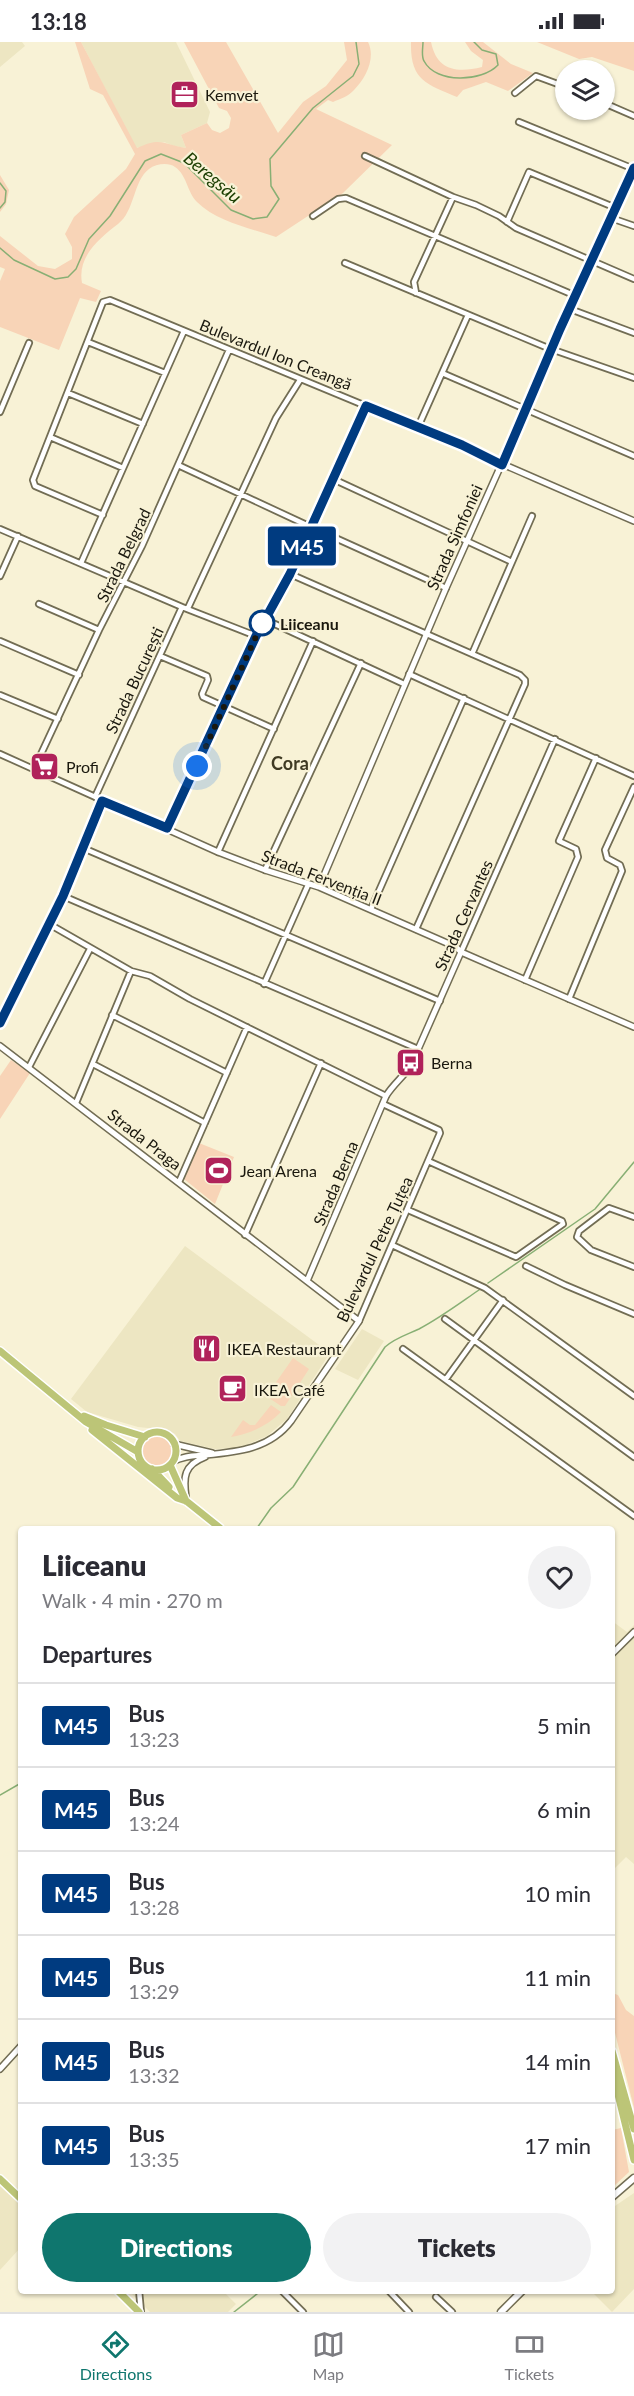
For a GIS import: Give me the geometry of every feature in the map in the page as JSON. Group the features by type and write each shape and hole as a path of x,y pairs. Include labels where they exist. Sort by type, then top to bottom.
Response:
{"main road":[{"path":"0,1351 96,1429 138,1452 144,1465 152,1469 175,1493 217,1526"},
{"path":"76,1413 145,1437"},
{"path":"76,1413 93,1431 177,1498 186,1501"},
{"path":"138,1452 145,1437 159,1432 167,1435 174,1444 176,1453 171,1463 162,1469 152,1469"},
{"path":"171,1463 186,1501"},
{"path":"615,2062 634,2130"},
{"path":"615,2082 634,2160"},
{"path":"615,2195 634,2178"},
{"path":"0,2179 18,2196"},
{"path":"121,2294 140,2312"},
{"path":"501,2312 520,2294"}],"street":[{"path":"515,93 539,75 555,82"},
{"path":"615,108 634,116"},
{"path":"519,122 634,169"},
{"path":"365,156 634,279"},
{"name":"Strada Simfoniei","path":"318,887 551,349 634,169"},
{"path":"507,222 529,172 616,208"},
{"path":"416,294 414,282 453,197"},
{"path":"313,216 338,199 346,198 576,296"},
{"path":"611,218 634,226"},
{"path":"345,262 416,294 551,349 634,378"},
{"name":"Bulevardul Ion Creangă","path":"88,342 103,302 110,300 418,427 634,521"},
{"path":"570,309 634,333"},
{"path":"418,427 468,315"},
{"path":"81,563 184,331"},
{"path":"103,515 34,485 33,480 88,342 165,373"},
{"path":"0,412 29,343"},
{"name":"Strada Belgrad","path":"34,770 99,630 124,582 229,350"},
{"path":"442,373 634,456"},
{"name":"Strada București","path":"95,797 160,656 242,494 276,418 300,380"},
{"path":"68,393 143,424"},
{"path":"167,828 264,619 290,574 366,406"},
{"path":"50,437 123,468"},
{"path":"178,465 446,588"},
{"path":"333,479 512,562"},
{"path":"472,654 532,516"},
{"path":"0,529 256,636"},
{"path":"0,576 18,536"},
{"path":"290,574 520,675 525,680 416,929"},
{"path":"39,604 99,630"},
{"path":"264,619 404,684"},
{"path":"0,641 79,675"},
{"path":"218,852 313,641"},
{"path":"160,656 207,676 208,680 202,696 273,729"},
{"path":"265,870 361,663"},
{"path":"409,674 634,776"},
{"path":"0,695 58,719"},
{"path":"371,909 464,698"},
{"name":"Strada Cervantes","path":"386,1096 393,1085 404,1077 418,1049 555,740"},
{"name":"Strada Fervenția II","path":"0,754 218,852 318,887 371,909 456,947 461,952 634,1026"},
{"path":"525,980 578,857 576,849 559,841 596,759"},
{"path":"569,999 622,871 620,865 607,858 605,850 634,787"},
{"path":"0,1023 63,896 102,801"},
{"path":"83,848 440,1001"},
{"path":"264,984 308,885"},
{"path":"63,896 418,1049"},
{"path":"49,924 131,971 150,976 190,999 386,1096"},
{"path":"29,1067 90,949"},
{"path":"76,1103 131,971"},
{"path":"112,1016 227,1073"},
{"path":"179,1182 247,1027"},
{"name":"Strada Praga","path":"0,1046 359,1321"},
{"path":"245,1235 321,1063"},
{"path":"93,1064 205,1123"},
{"name":"Strada Berna","path":"307,1281 386,1096"},
{"name":"Bulevardul Petre Țuțea","path":"171,1463 182,1457 252,1448 281,1433 359,1321 441,1131 383,1104"},
{"path":"408,1210 518,1257 563,1224 562,1221 429,1161"},
{"path":"634,1217 609,1208 577,1235 580,1242 589,1247 634,1266"},
{"path":"392,1245 483,1287 634,1396"},
{"path":"526,1266 634,1314"},
{"path":"446,1379 503,1300"},
{"path":"445,1319 634,1457"},
{"path":"403,1349 634,1516"},
{"name":"Bulevardul Petre Țuțea","path":"174,1444 214,1454"},
{"path":"186,1501 184,1480 186,1471 194,1462 214,1454"},
{"path":"615,1651 634,1632"},
{"path":"0,2069 18,2049"},
{"path":"139,2294 140,2312"},
{"path":"285,2294 303,2312"},
{"path":"392,2294 409,2312"},
{"path":"436,2297 452,2312"}],"shaded area":[{"path":"0,42 22,42 25,46 0,67"},
{"path":"75,42 81,42 137,148 162,142 186,148 181,135 207,123 212,130 220,133 229,128 231,118 227,111 219,108 184,42 226,42 278,133 303,102 326,86 347,60 344,42 368,42 370,61 366,74 358,85 347,96 333,102 328,100 316,109 392,145 343,193 276,237 234,224 205,209 194,198 179,170 172,165 162,164 149,169 140,181 124,218 97,242 86,256 81,273 82,283 101,291 96,302 80,298 59,350 0,327 0,281 5,269 0,267 0,236 38,266 55,269 72,259 72,247 65,234 74,217 126,169 135,154 103,95 90,89"},
{"path":"81,42 176,42 210,112 207,123 181,135 186,148 164,142 136,148"},
{"path":"411,42 431,42 434,52 443,64 449,68 464,70 482,67 483,60 471,51 465,42 483,42 511,64 533,73 508,91 486,82 463,90 457,97 422,79 413,65"},
{"path":"537,42 634,42 634,71 615,65 615,60 601,60 592,57 579,59"},
{"path":"0,175 9,190 6,204 0,212"},
{"path":"11,1060 30,1073 0,1119 0,1076"},
{"path":"199,1143 234,1157 215,1204 184,1179"},
{"path":"185,1246 330,1353 287,1419 267,1436 239,1448 215,1449 180,1441 175,1434 167,1430 138,1427 87,1412 71,1399"},
{"path":"362,1329 384,1341 358,1380 335,1369"},
{"path":"293,1358 309,1369 285,1406 281,1406 265,1398"},
{"path":"271,1405 281,1412 276,1417 258,1429 231,1437 243,1420 250,1425 255,1425"},
{"path":"157,1436 168,1440 172,1451 168,1462 157,1466 146,1462 142,1451 146,1440"},
{"path":"615,1623 627,1632 634,1625 634,1864 626,1857 615,1868"},
{"path":"615,1994 618,1995 626,2010 634,2016 634,2108 615,2033"},
{"path":"621,2128 629,2172 615,2185 615,2129"},
{"path":"0,2183 18,2200 18,2250 0,2270"},
{"path":"634,2193 634,2289 612,2312 594,2294 615,2294 615,2206"},
{"path":"132,2294 226,2294 236,2304 228,2312 150,2312"}],"waterway":[{"name":"Beregsău","path":"0,248 14,260 55,279 68,277 76,269 89,239 110,216 145,161 161,154 184,163 231,210 253,219 267,217 279,199 271,186 270,159 313,108 353,76 359,64 356,42"},
{"name":"Beregsău","path":"423,42 423,59 430,68 438,74 460,78 481,75 498,65 496,54 482,50 474,42"},
{"name":"Beregsău","path":"0,183 6,191 5,202 0,208"},
{"path":"488,1283 595,1209 634,1162"},
{"path":"258,1526 271,1508 293,1487 385,1347 435,1320 479,1290"},
{"path":"0,1795 18,1785"},
{"path":"234,2312 257,2294"}],"bus line":[{"name":"M45","path":"0,1023 63,896 102,801 167,828 264,619 290,574 366,406 462,445 502,465 560,329 634,168"}],"place":[{"name":"Kemvet","path":"184,94"},
{"name":"Liiceanu","path":"262,623"},
{"name":"Profi","path":"45,766"},
{"name":"Berna","path":"410,1062"},
{"name":"Jean Arena","path":"219,1170"},
{"name":"IKEA Restaurant","path":"206,1348"},
{"name":"IKEA Café","path":"233,1389"}],"district":[{"name":"Cora","path":"290,763"}],"route":[{"path":"197,766 264,619 262,623"}]}
